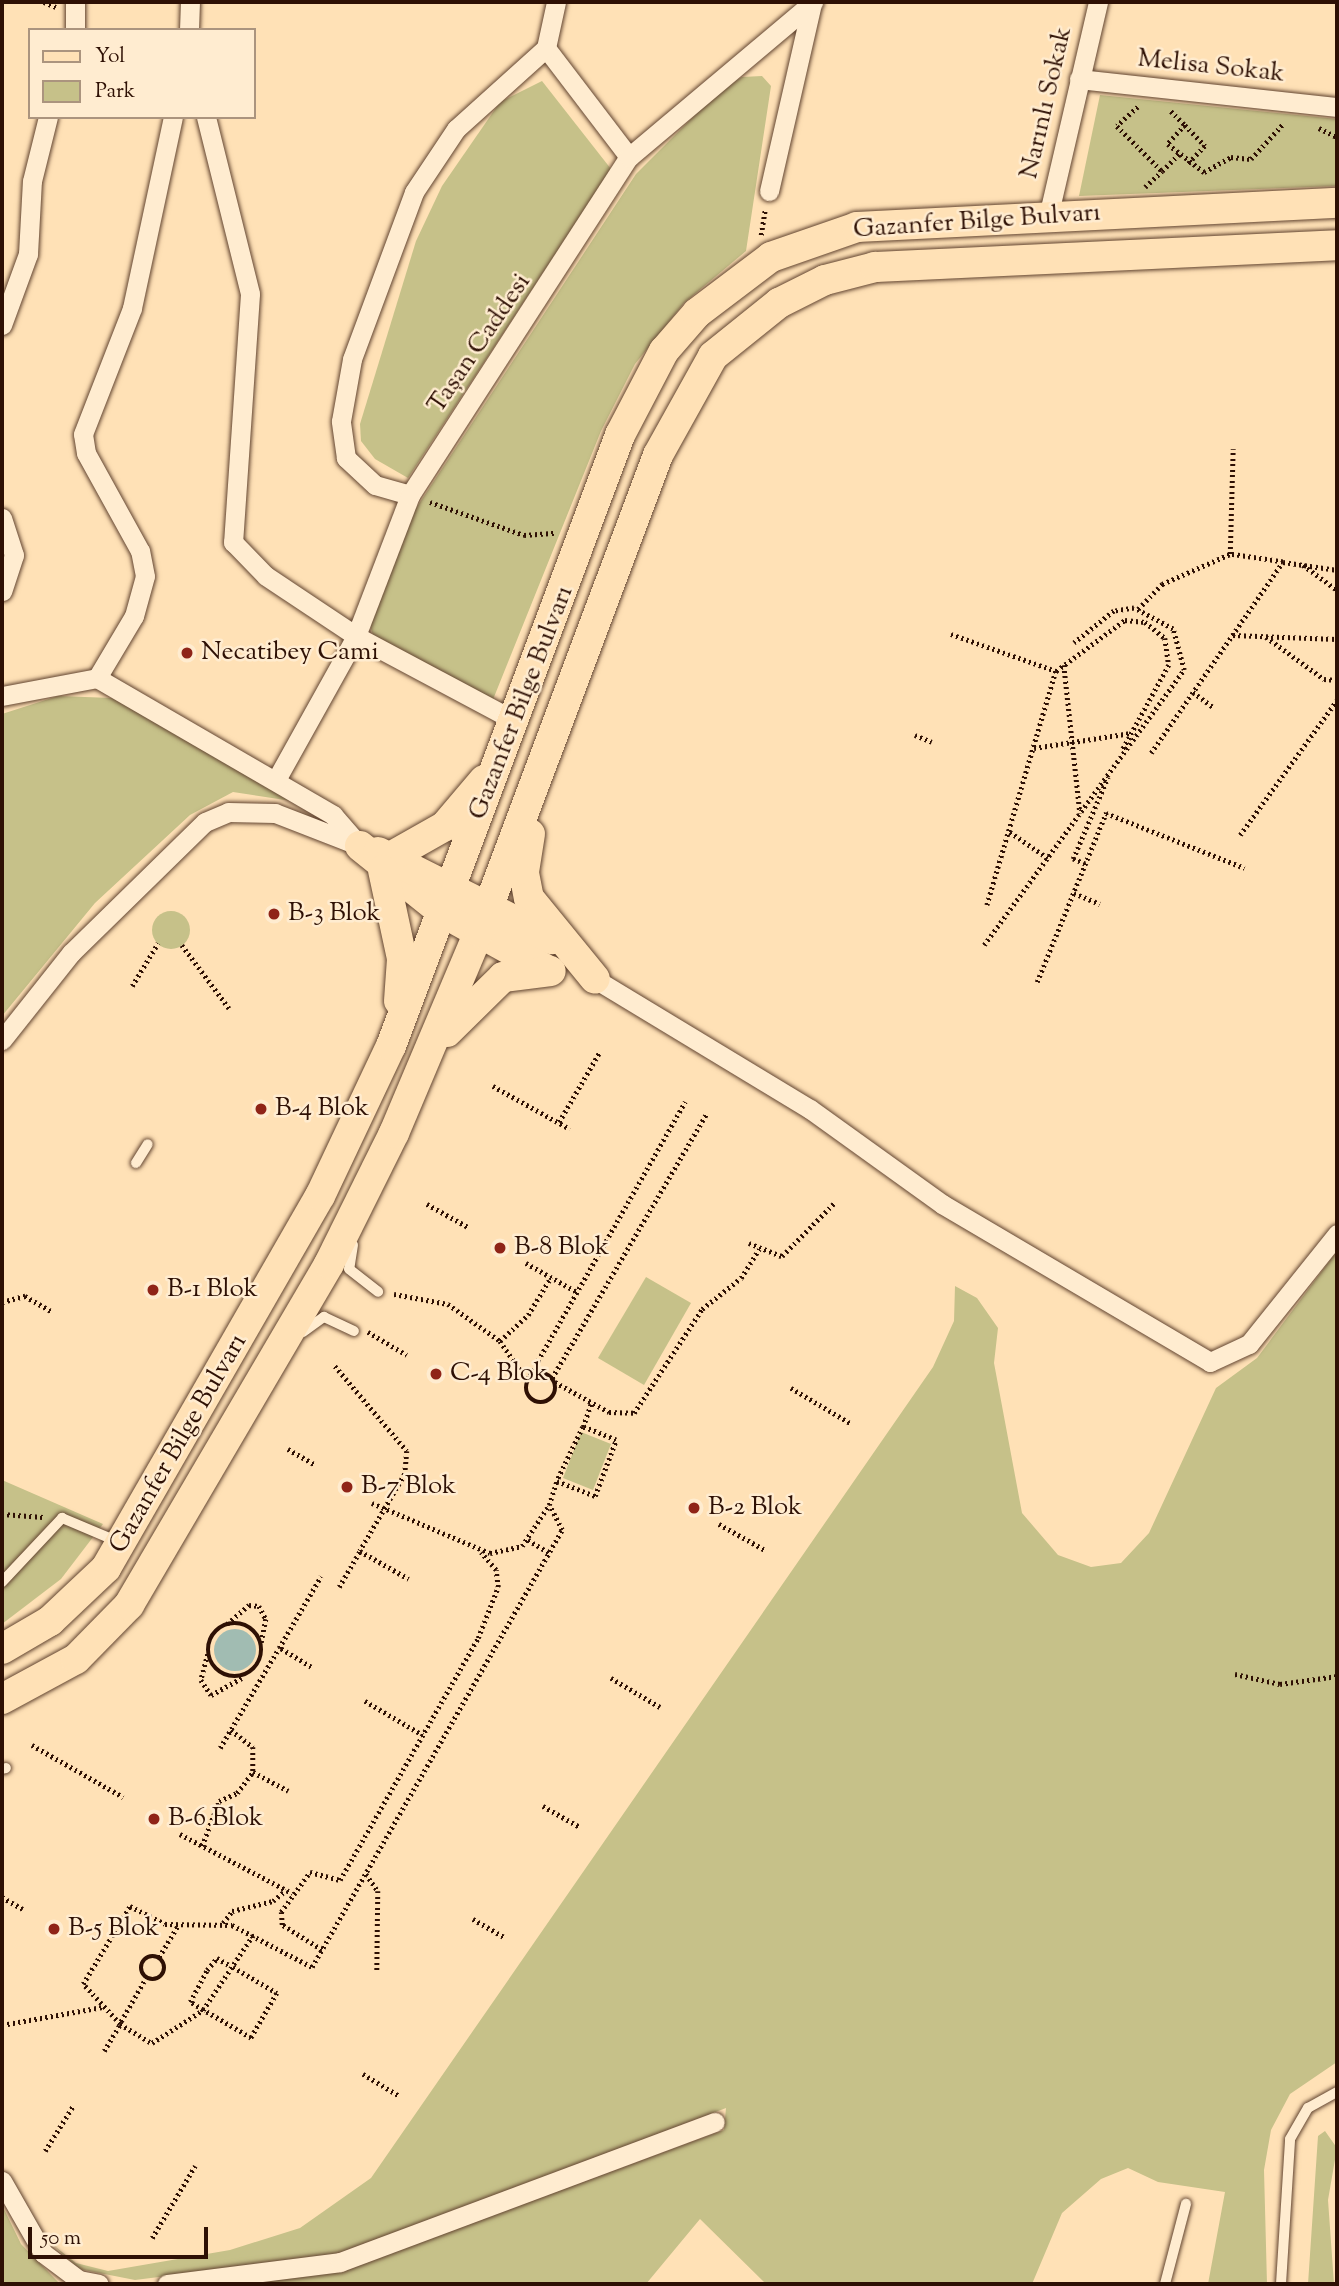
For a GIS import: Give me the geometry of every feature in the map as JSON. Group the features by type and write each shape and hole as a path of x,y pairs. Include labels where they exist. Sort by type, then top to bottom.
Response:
{"main road":[{"name":"Gazanfer Bilge Bulvarı","path":"2,1649 68,1607 122,1543 298,1238 391,1045 517,722 620,435 664,351 697,313 750,270 836,232 1048,217 1337,204"},
{"name":"Gazanfer Bilge Bulvarı","path":"2,1699 65,1666 108,1630 147,1581 284,1349 394,1133 479,932 553,731 682,404 713,356 779,303 825,280 875,267 1337,244"},
{"path":"553,731 524,873 536,912 595,979"},
{"path":"387,863 445,826 500,762"},
{"path":"360,846 387,863 442,912 547,970"},
{"path":"387,863 453,884 562,944"},
{"path":"387,863 402,959 391,1045"},
{"path":"425,1060 491,984 518,972 547,970 595,979"}],"street":[{"path":"75,2 75,28"},
{"path":"189,28 190,2"},
{"path":"410,495 374,485 346,458 341,421 352,359 397,230 435,156 489,94 546,48 556,2"},
{"name":"Narınlı Sokak","path":"1048,217 1098,2"},
{"path":"769,191 812,3"},
{"name":"Taşan Caddesi","path":"276,780 356,636 410,495 629,158 812,3"},
{"path":"546,48 629,158"},
{"name":"Melisa Sokak","path":"1079,79 1337,107"},
{"path":"2,325 29,254 32,181 48,119"},
{"path":"97,678 134,616 145,576 140,551 86,453 83,434 132,308 173,119"},
{"path":"206,119 250,294 233,542 266,576 356,636 517,722"},
{"path":"2,518 14,555 2,591"},
{"path":"2,696 97,678 333,815 360,846"},
{"path":"2,1040 71,953 205,822 228,811 275,813 360,846"},
{"path":"595,979 810,1108 942,1203 1210,1362 1249,1344 1337,1234"},
{"path":"167,2284 340,2262 715,2122"},
{"path":"2,2181 43,2253 79,2280 99,2284"}],"lane":[{"path":"378,1292 355,1278 348,1263 394,1133"},
{"path":"136,1163 148,1144"},
{"path":"212,1470 310,1324 332,1319 356,1328"},
{"path":"2,1582 62,1518 122,1543"},
{"path":"1281,2284 1290,2138 1308,2108 1337,2092"},
{"path":"1165,2284 1186,2204"}],"path":[{"path":"1147,108 1136,107 1117,126 1162,171"},
{"path":"1158,109 1169,110 1205,145 1188,164"},
{"path":"1185,125 1168,144 1188,164 1204,172 1231,157 1244,163 1280,124 1292,125"},
{"path":"1304,126 1337,137"},
{"path":"1138,194 1179,154"},
{"path":"760,243 769,191"},
{"path":"1230,554 1233,449"},
{"path":"410,495 524,535 563,533"},
{"path":"1138,609 1163,584 1230,554 1337,570"},
{"path":"1150,753 1283,562"},
{"path":"1303,565 1337,590"},
{"path":"984,945 1184,670 1173,629 1138,609 1114,611 1074,643"},
{"path":"987,905 1056,671 1125,620 1145,622 1165,638 1169,665 1111,770 1073,859 1085,864"},
{"path":"951,634 1056,671"},
{"path":"1232,635 1337,639"},
{"path":"1265,636 1324,679 1337,680"},
{"path":"1064,665 1080,813"},
{"path":"1193,692 1214,708"},
{"path":"1240,835 1337,700"},
{"path":"1034,748 1132,733"},
{"path":"915,735 932,742"},
{"path":"1037,982 1106,813 1245,868"},
{"path":"1010,832 1048,858"},
{"path":"1074,893 1100,904"},
{"path":"132,986 158,943"},
{"path":"182,945 229,1008"},
{"path":"559,1122 599,1053"},
{"path":"493,1086 570,1129"},
{"path":"685,1102 527,1380 527,1396 539,1404 553,1397 553,1380 706,1114"},
{"path":"749,1243 782,1256 792,1251 834,1203"},
{"path":"427,1204 468,1227"},
{"path":"527,1380 539,1373 591,1404 620,1414 641,1408 702,1309 741,1278 760,1249"},
{"path":"526,1263 577,1292"},
{"path":"499,1341 528,1315 551,1277"},
{"path":"378,1292 448,1304 499,1341 527,1380"},
{"path":"2,1302 25,1296 51,1311"},
{"path":"356,1328 407,1355"},
{"path":"335,1366 407,1451 405,1474 339,1587"},
{"path":"790,1388 850,1423"},
{"path":"528,1541 549,1505 591,1404"},
{"path":"557,1481 595,1496 616,1440 583,1427"},
{"path":"288,1449 316,1465"},
{"path":"322,1950 282,1925 281,1912 292,1893 316,1870 340,1880 423,1735 495,1598 496,1570 481,1553 372,1503"},
{"path":"253,1936 203,2010 152,2043 120,2024 103,2007 83,1978 124,1910 135,1906 158,1921 178,1924 223,1923 253,1936 312,1968 562,1530 549,1505"},
{"path":"2,1514 62,1518"},
{"path":"719,1524 765,1550"},
{"path":"481,1553 528,1541 550,1553"},
{"path":"360,1551 409,1580"},
{"path":"220,1748 321,1576"},
{"path":"249,1605 259,1606 266,1619 261,1646 258,1663 245,1675 211,1695 201,1680 213,1635 249,1605"},
{"path":"227,1625 252,1630 261,1646"},
{"path":"279,1648 311,1667"},
{"path":"208,1653 220,1673 245,1675"},
{"path":"258,1663 267,1669"},
{"path":"1235,1674 1280,1684 1337,1676"},
{"path":"611,1678 660,1707"},
{"path":"365,1700 423,1735"},
{"path":"202,1846 219,1801 237,1793 253,1772 253,1747 230,1730"},
{"path":"32,1745 123,1797"},
{"path":"253,1772 288,1791"},
{"path":"542,1806 580,1827"},
{"path":"180,1834 292,1893"},
{"path":"366,1874 378,1891 377,1970"},
{"path":"223,1923 232,1911 273,1901 286,1889"},
{"path":"2,1897 23,1909"},
{"path":"473,1919 506,1938"},
{"path":"104,2051 147,1978 143,1962 159,1957 178,1924"},
{"path":"147,1978 163,1974 159,1957"},
{"path":"217,1958 231,1966 277,1993 251,2038 190,2002 217,1958"},
{"path":"2,2025 103,2007"},
{"path":"363,2074 398,2095"},
{"path":"45,2151 73,2106"},
{"path":"152,2238 195,2166"}],"green space":[{"path":"762,76 771,86 746,251 684,303 635,364 601,431 492,702 373,635 369,622 403,528 636,174 718,92 742,77"},
{"path":"542,81 611,169 408,478 375,459 361,441 360,424 416,241 442,186 500,102"},
{"path":"1100,95 1337,119 1337,186 1079,196"},
{"path":"58,696 112,698 298,802 233,792 190,815 95,903 2,1016 2,714"},
{"path":"171,911 184,917 190,930 184,943 171,949 158,943 152,930 158,917"},
{"path":"1337,1251 1337,2062 1290,2094 1271,2130 1264,2170 1267,2284 1208,2284 1225,2192 1158,2182 1128,2168 1101,2179 1062,2213 1032,2284 766,2284 700,2219 646,2284 248,2284 341,2271 724,2130 726,2108 341,2254 135,2280 79,2269 53,2245 76,2263 108,2271 230,2250 300,2228 371,2178 933,1367 954,1321 955,1286 977,1298 998,1328 994,1363 1022,1513 1058,1555 1091,1567 1121,1563 1149,1533 1216,1388 1257,1358"},
{"path":"646,1277 691,1303 644,1385 598,1358"},
{"path":"581,1432 611,1444 593,1490 563,1478"},
{"path":"2,1480 103,1524 61,1579 2,1624"},
{"path":"1325,2131 1337,2148 1328,2200 1334,2284 1308,2284 1318,2136"},
{"path":"2,2205 21,2244 60,2284 2,2284"}],"shaded area":[{"path":"235,1629 250,1635 256,1650 250,1665 235,1671 220,1665 214,1650 220,1635"}],"place":[{"name":"Necatibey Cami","path":"187,653"},
{"name":"B-3 Blok","path":"274,914"},
{"name":"B-4 Blok","path":"261,1109"},
{"name":"B-8 Blok","path":"500,1248"},
{"name":"B-1 Blok","path":"153,1290"},
{"name":"C-4 Blok","path":"436,1374"},
{"name":"B-7 Blok","path":"347,1487"},
{"name":"B-2 Blok","path":"694,1508"},
{"name":"B-6 Blok","path":"154,1819"},
{"name":"B-5 Blok","path":"54,1929"}]}
